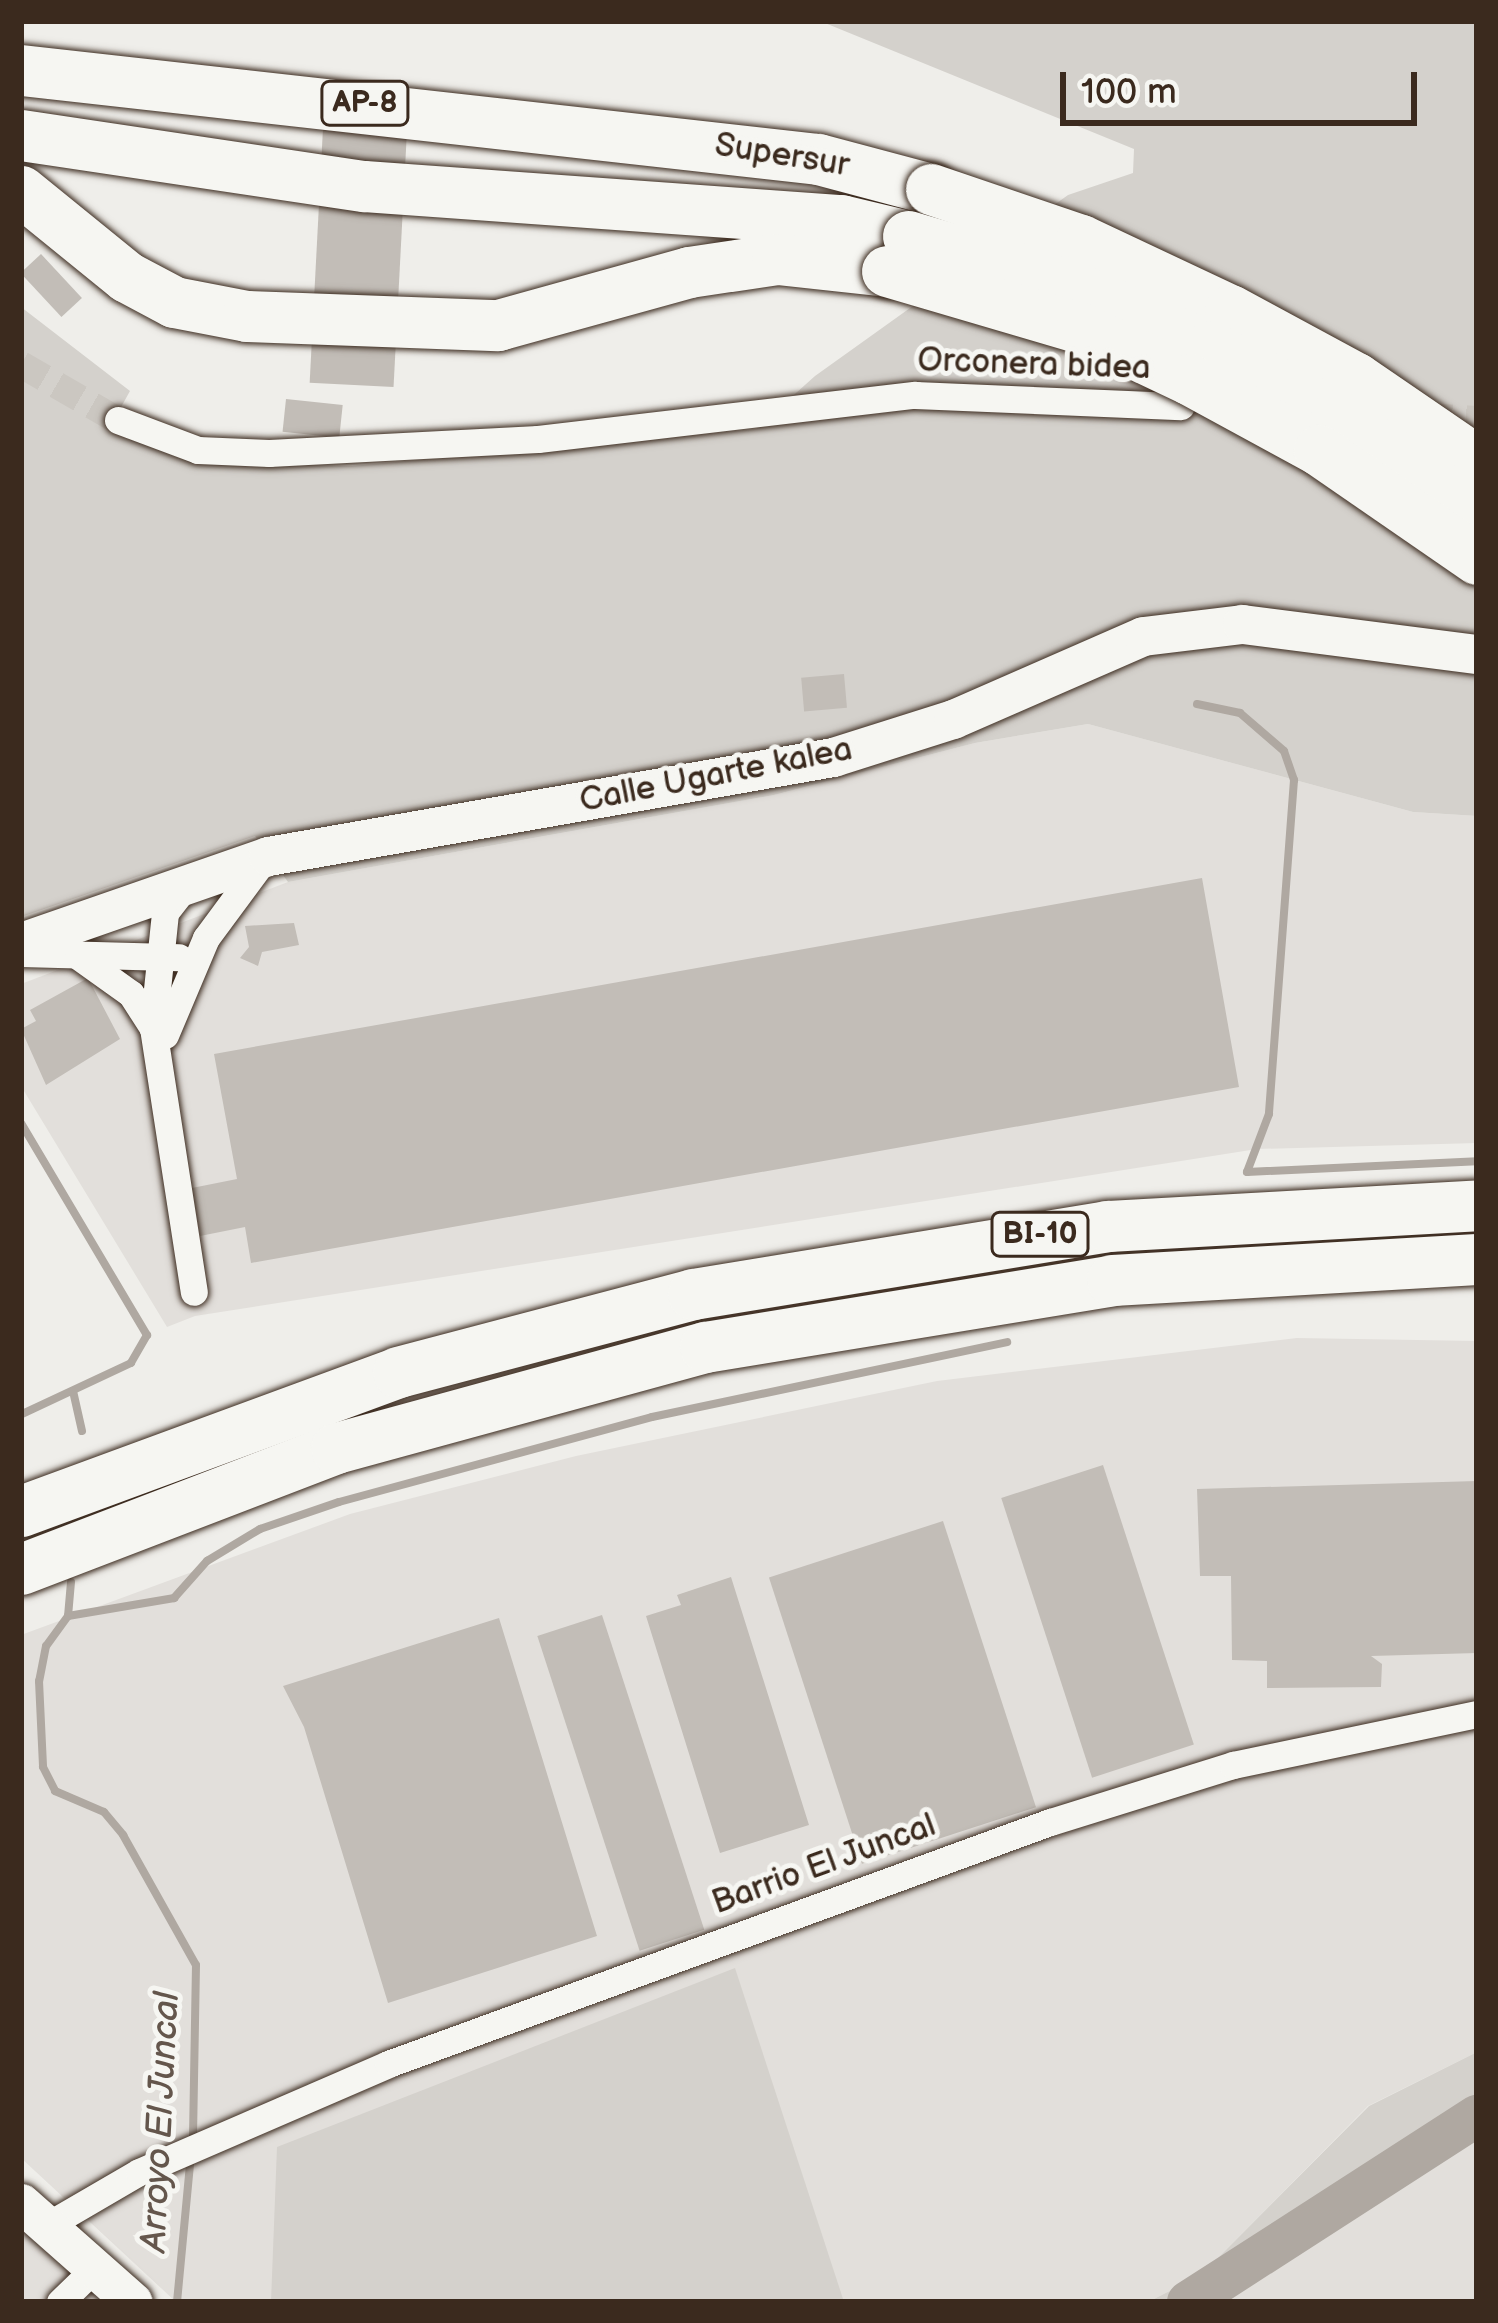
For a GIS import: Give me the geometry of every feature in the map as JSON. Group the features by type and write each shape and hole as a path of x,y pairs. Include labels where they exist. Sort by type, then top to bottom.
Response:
{"highway":[{"name":"Supersur","path":"21,70 796,156 931,189 1081,240 1230,310 1357,378 1477,461"},
{"name":"Supersur","path":"21,135 364,186 794,215 897,254 1062,281 1208,346 1336,415 1477,512"},
{"path":"21,191 127,277 173,302 248,316 498,326 689,272 755,262 897,254 1081,328 1190,379 1319,450 1477,559"},
{"name":"BI-10","path":"21,1511 398,1372 693,1294 1107,1226 1477,1205"},
{"name":"BI-10","path":"21,1569 356,1442 704,1347 1112,1280 1477,1259"}],"street":[{"name":"Orconera bidea","path":"118,421 198,450 269,453 538,439 915,395 1181,406"},
{"name":"Calle Ugarte kalea","path":"21,942 252,859 833,757 953,719 1143,636 1242,624 1477,654"},
{"path":"94,913 173,896 252,859"},
{"path":"158,1068 169,1014 252,859"},
{"path":"173,896 186,902 201,947"},
{"path":"173,896 153,1028 194,1292"},
{"path":"21,953 161,957 201,947"},
{"path":"69,951 115,979 153,1028"},
{"name":"Barrio El Juncal","path":"34,2214 488,2024 1050,1822 1233,1766 1477,1714"},
{"path":"34,2214 134,2302"},
{"path":"60,2302 95,2268"}],"shaded area":[{"path":"820,21 1477,21 1477,816 1413,812 1088,724 975,743 774,795 288,882 255,836 21,917 21,307 130,391 110,427 274,464 352,466 756,429 815,376 1068,195 1133,173 1134,149"},
{"path":"1088,724 1413,812 1477,816 1477,1143 1257,1149 195,1316 167,1327 21,1086 21,984 288,882 774,795 975,743"},
{"path":"1297,1338 1477,1341 1477,2052 1368,2106 1201,2275 1148,2302 176,2302 21,2158 21,1635 350,1514 576,1456 937,1381"},
{"path":"735,1968 844,2302 271,2302 277,2147"},
{"path":"1477,2052 1477,2131 1459,2134 1216,2302 1148,2302 1201,2275 1369,2106"},
{"path":"1477,2131 1477,2302 1216,2302 1460,2134"},
{"path":"21,2225 109,2302 21,2302"}],"building":[{"path":"323,128 407,132 394,387 310,383"},
{"path":"41,254 82,298 61,317 21,274"},
{"path":"286,399 343,405 339,438 283,432"},
{"path":"844,674 847,708 804,712 801,678"},
{"path":"1202,878 1239,1087 251,1263 245,1227 200,1236 192,1188 237,1179 214,1054"},
{"path":"294,923 299,945 262,952 258,966 240,958 249,947 245,926"},
{"path":"88,978 120,1039 46,1085 21,1029 36,1021 30,1010"},
{"path":"1103,1465 1194,1745 1092,1778 1001,1498"},
{"path":"1477,1481 1477,1653 1371,1656 1382,1664 1381,1687 1267,1688 1267,1661 1232,1660 1231,1576 1200,1576 1197,1489"},
{"path":"943,1521 1036,1807 862,1864 769,1578"},
{"path":"731,1577 809,1825 720,1853 646,1616 681,1605 677,1595"},
{"path":"602,1615 704,1930 640,1951 537,1636"},
{"path":"499,1618 597,1936 388,2003 304,1727 283,1686"}],"waterway":[{"path":"1197,704 1240,713 1284,751 1294,780 1269,1114 1247,1172 1477,1161"},
{"path":"21,1123 147,1335 131,1363 22,1414"},
{"path":"68,1616 174,1598 207,1561 260,1529 339,1502 652,1417 1007,1342"},
{"path":"73,1391 82,1431"},
{"name":"Arroyo El Juncal","path":"71,1582 68,1616 46,1646 39,1681 43,1767 55,1791 104,1812 123,1835 196,1965 193,2139"},
{"path":"1188,2302 1477,2116"},
{"name":"Arroyo El Juncal","path":"177,2302 191,2154"}],"tunnel":[{"path":"21,364 118,420"},
{"path":"1425,416 1477,419"}]}
